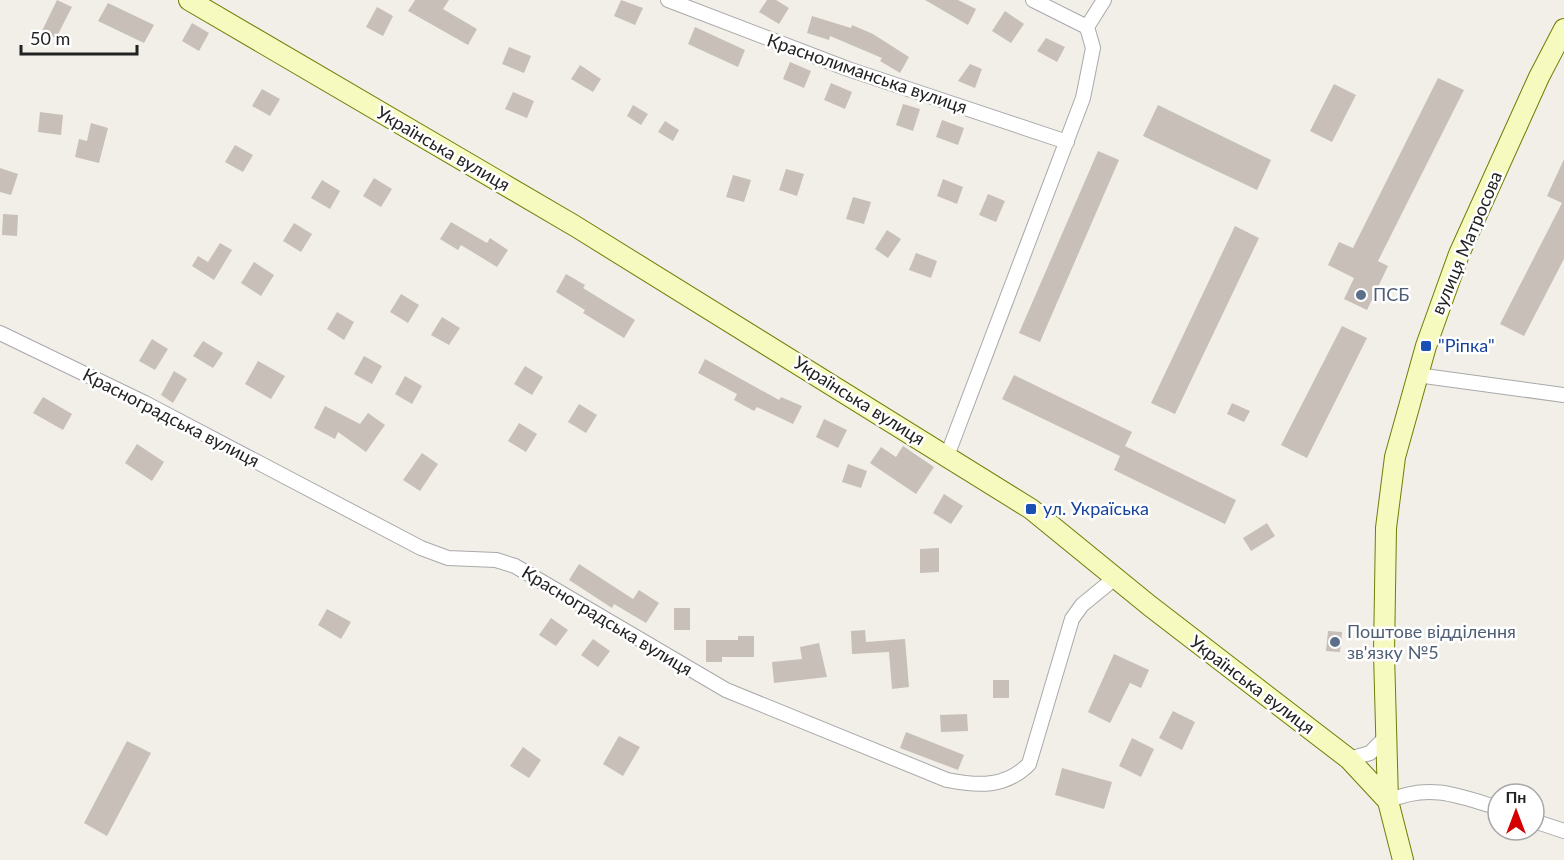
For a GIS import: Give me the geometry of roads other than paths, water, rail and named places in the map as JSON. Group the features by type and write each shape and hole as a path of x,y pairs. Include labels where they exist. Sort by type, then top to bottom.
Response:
{"street":[{"name":"Українська вулиця","path":"189,0 575,226 1030,509 1115,578 1349,759 1388,801"},
{"name":"Краснолиманська вулиця","path":"668,0 848,69 1068,142"},
{"path":"1033,0 1088,27"},
{"path":"947,456 1068,142 1083,98 1093,48 1088,27 1104,0"},
{"name":"вулиця Матросова","path":"1403,860 1388,801 1384,653 1386,528 1395,457 1437,310 1459,254 1539,77 1564,29"},
{"name":"Красноградська вулиця","path":"0,333 145,403 421,548 448,558 496,560 515,566 726,690 947,780 967,784 1005,782 1017,776 1029,764 1072,619 1082,605 1115,578"},
{"path":"1417,375 1564,395"},
{"path":"1349,759 1370,753 1386,737"},
{"path":"1388,801 1408,792 1426,790 1448,793 1486,804"},
{"path":"1546,825 1564,831"}],"place":[{"name":"ПСБ","path":"1361,295"},
{"name":"\"Ріпка\"","path":"1426,346"},
{"name":"ул. Україська","path":"1031,509"},
{"name":"Поштове відділення зв'язку №5","path":"1335,642"}]}
